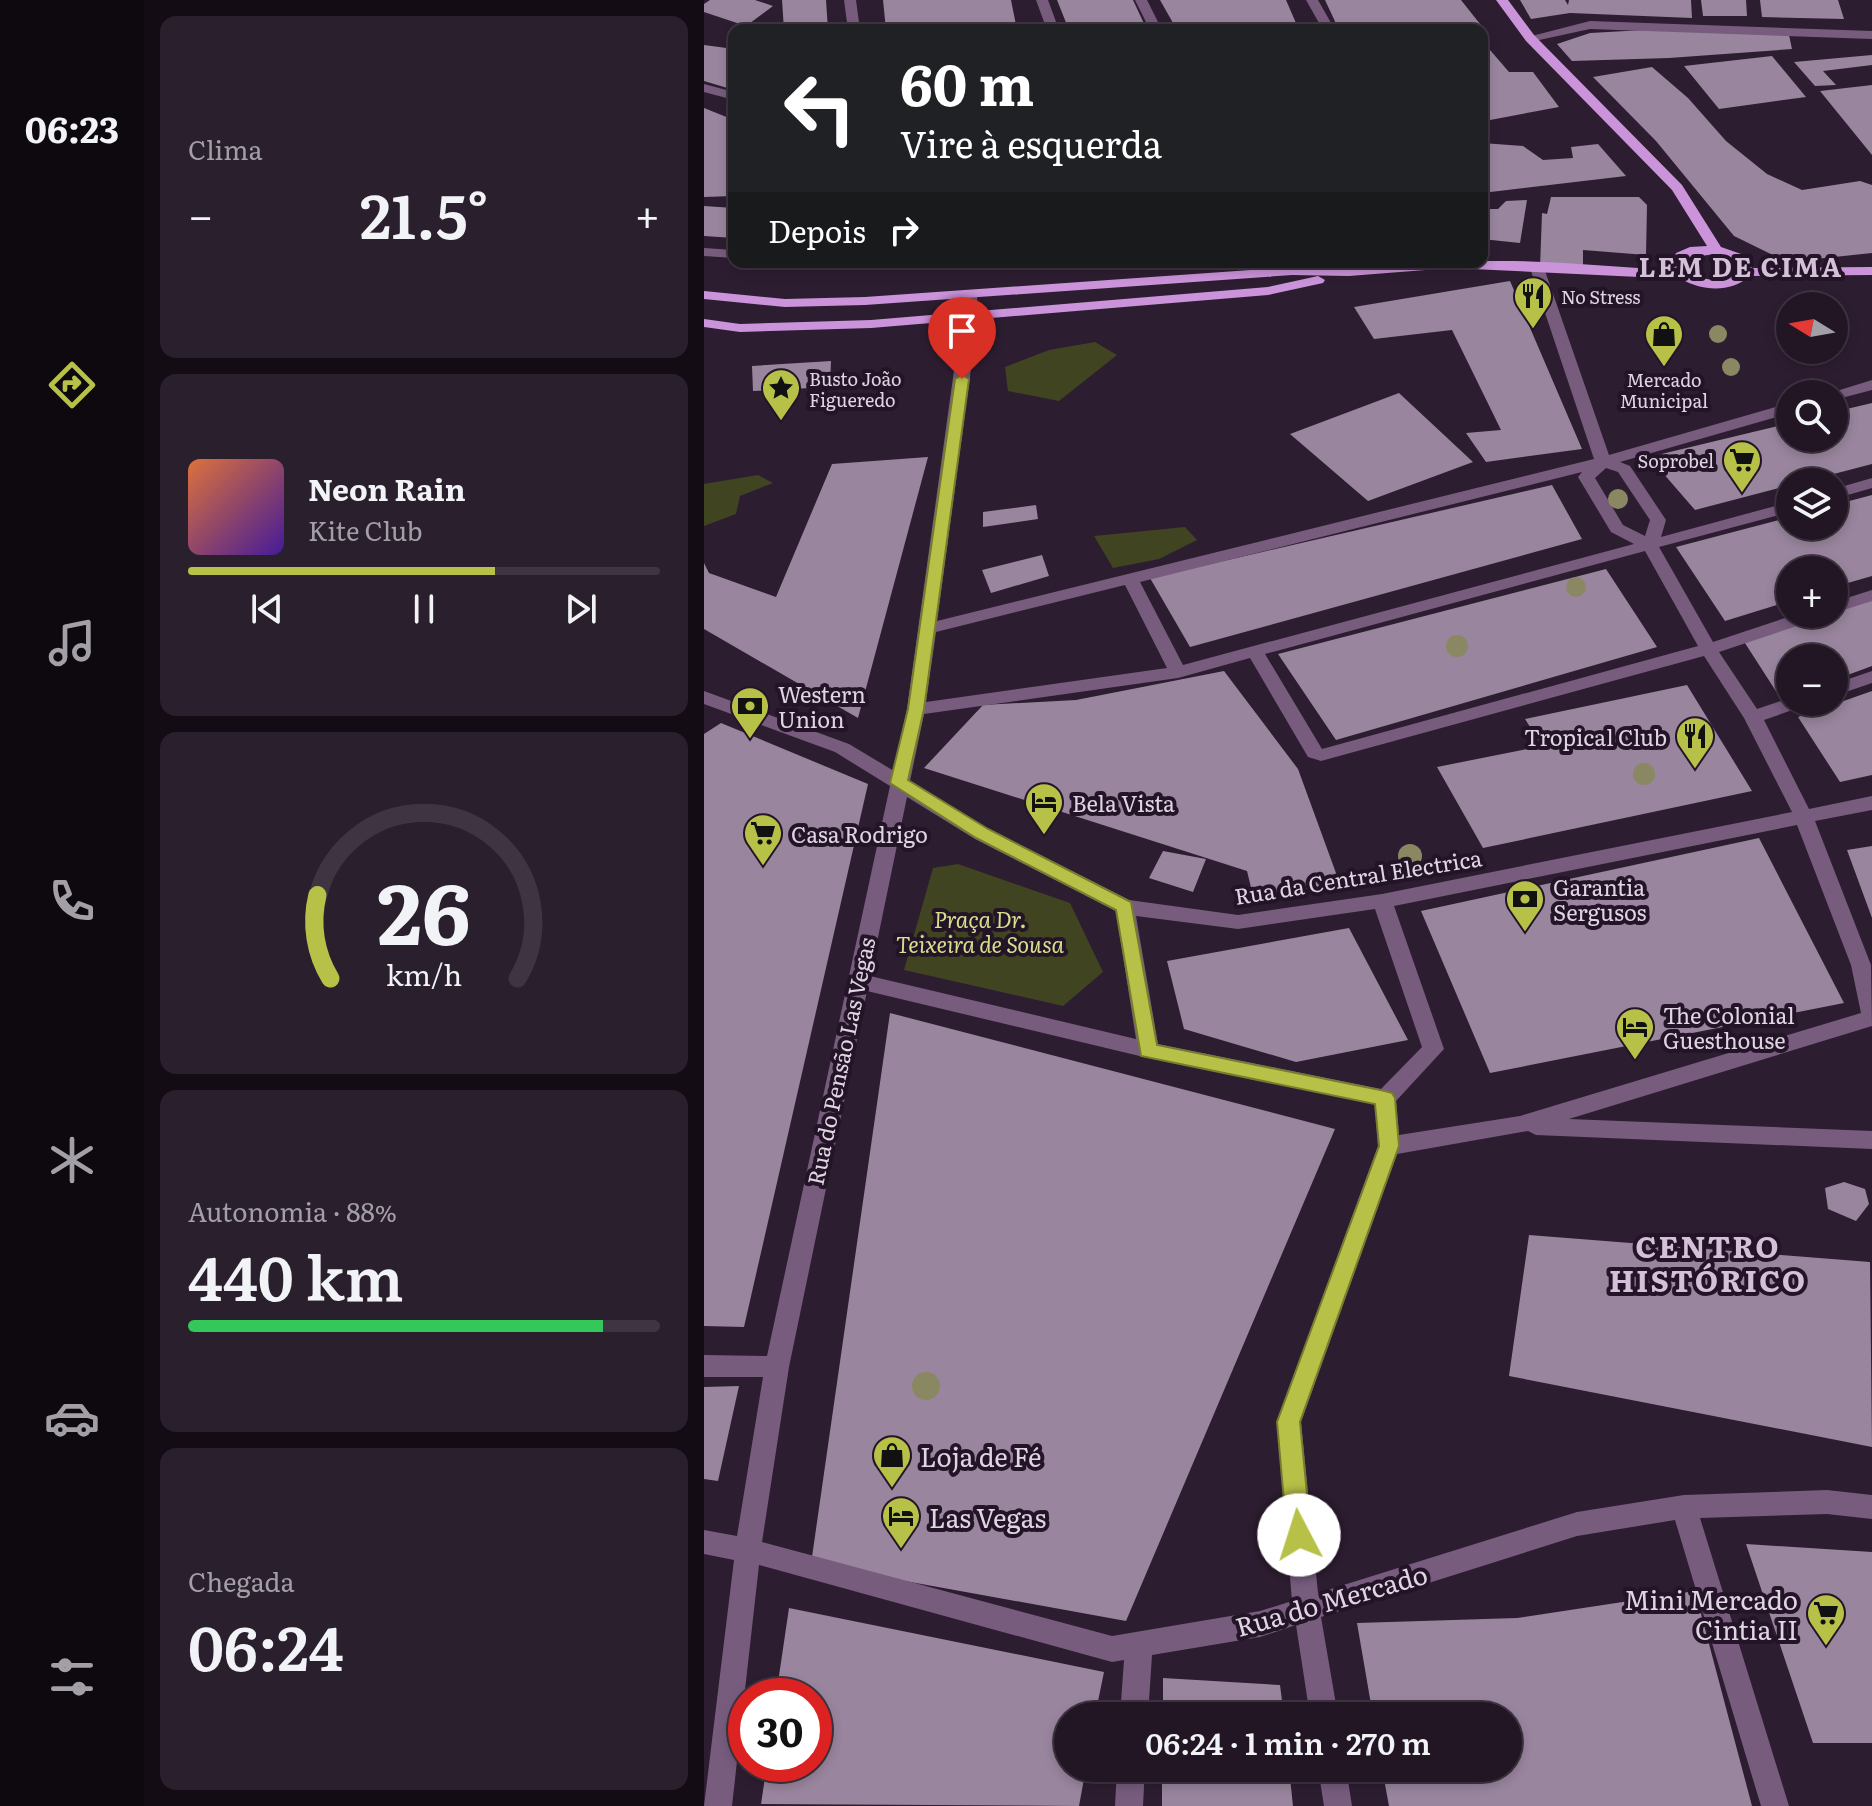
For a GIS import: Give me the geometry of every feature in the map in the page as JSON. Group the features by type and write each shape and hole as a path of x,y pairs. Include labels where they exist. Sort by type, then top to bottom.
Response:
{"main road":[{"path":"1502,0 1530,38 1677,188 1716,250"},
{"path":"1746,272 1739,258 1716,250 1690,251 1681,256 1677,269 1693,281 1719,284 1741,278 1746,272 1872,271"},
{"path":"1488,265 1683,275"},
{"path":"704,295 785,303 970,294 1292,271 1349,272 1394,268"},
{"path":"704,323 740,328 971,317 1268,291 1349,272"}],"street":[{"path":"850,0 853,24"},
{"path":"1042,0 1051,24"},
{"path":"1141,0 1153,24"},
{"path":"1312,0 1326,24"},
{"path":"1530,38 1590,25 1872,35"},
{"path":"704,88 728,94"},
{"path":"704,252 728,254"},
{"path":"1333,268 1349,272"},
{"path":"1537,268 1603,462"},
{"name":"Rua do Pensão Las Vegas","path":"718,1806 748,1550 777,1367 916,709 971,317 970,294"},
{"path":"1848,391 1872,385"},
{"path":"927,629 1603,462 1776,412"},
{"path":"1389,1146 1520,1125 1872,1016 1861,965 1803,816 1753,717 1708,649 1650,546 1617,528 1586,477 1603,462"},
{"path":"1603,462 1624,469 1658,520 1650,546"},
{"path":"1848,490 1872,483"},
{"path":"916,709 1178,672 1776,511"},
{"path":"1130,579 1178,672"},
{"path":"1848,603 1872,595"},
{"path":"1256,653 1315,753 1321,755 1708,649 1776,627"},
{"path":"1848,685 1872,677"},
{"name":"Rua da Central Electrica","path":"704,697 821,738 877,767 982,834 1125,907 1238,922 1382,901 1872,803"},
{"path":"1753,717 1776,709"},
{"path":"1322,1702 1306,1607 1289,1422 1389,1146 1385,1098 1433,1049 1382,901"},
{"path":"1125,907 1148,1050"},
{"path":"857,981 1148,1050 1385,1098"},
{"path":"1520,1125 1872,1140"},
{"path":"704,1366 777,1367"},
{"name":"Rua do Mercado","path":"704,1542 748,1550 1112,1649 1260,1624 1577,1524 1684,1507 1827,1502 1872,1507"},
{"path":"1684,1507 1775,1806"},
{"path":"1135,1702 1139,1645"},
{"path":"1129,1806 1130,1782"},
{"path":"1334,1782 1338,1806"}],"green space":[{"path":"1095,342 1117,355 1059,401 1008,391 1005,367 1049,350"},
{"path":"758,475 773,483 740,496 736,514 704,526 704,484"},
{"path":"1185,527 1197,540 1159,559 1113,568 1094,536"},
{"name":"Praça Dr. Teixeira de Sousa","path":"958,864 1070,903 1103,972 1063,1006 904,970 933,868"}],"building":[{"path":"710,0 755,0 773,6 749,24 740,24 704,12 704,4"},
{"path":"782,0 826,0 828,24 784,24"},
{"path":"883,0 1011,0 1016,24 885,24"},
{"path":"1057,0 1133,0 1144,24 1067,24"},
{"path":"1160,0 1286,0 1296,24 1174,24"},
{"path":"1325,0 1461,0 1480,24 1336,24"},
{"path":"1520,0 1565,0 1568,5 1569,0 1691,0 1692,18 1570,13 1531,19"},
{"path":"1701,0 1746,0 1747,16 1703,16"},
{"path":"1760,0 1838,0 1844,19 1762,17"},
{"path":"1644,30 1789,35 1792,49 1572,61 1557,44 1590,33"},
{"path":"704,45 728,48 728,88 704,81"},
{"path":"1488,50 1509,72 1533,72 1559,107 1490,120"},
{"path":"1872,55 1872,65 1823,71 1836,85 1815,86 1794,62"},
{"path":"1772,56 1806,97 1719,109 1684,66"},
{"path":"1652,67 1688,98 1726,141 1767,174 1802,190 1860,181 1872,185 1872,253 1787,262 1734,236 1656,141 1593,77"},
{"path":"1872,85 1872,155 1820,91"},
{"path":"704,108 728,118 728,196 704,197"},
{"path":"1488,143 1523,146 1543,160 1573,158 1571,147 1598,144 1626,176 1488,192"},
{"path":"1551,197 1639,197 1647,205 1646,255 1583,250 1583,270 1540,268 1542,213 1547,214"},
{"path":"1527,200 1520,243 1488,240 1488,209 1498,209 1506,201"},
{"path":"704,206 728,208 728,238 704,236"},
{"path":"1510,281 1582,449 1486,462 1466,433 1501,430 1452,330 1374,339 1354,307"},
{"path":"831,361 830,387 753,391 752,366"},
{"path":"1399,393 1473,462 1368,501 1290,434"},
{"path":"1872,403 1872,464 1848,470 1776,468 1776,489 1695,510 1649,457 1776,426 1776,452 1848,452 1848,409"},
{"path":"928,457 858,718 704,629 704,563 709,573 776,597 832,464"},
{"path":"1552,485 1582,539 1190,647 1150,578"},
{"path":"1872,495 1872,576 1848,583 1848,556 1776,556 1776,605 1725,621 1676,547 1776,521 1776,540 1848,540 1848,501"},
{"path":"1036,505 1038,519 983,527 983,512"},
{"path":"1042,555 1049,576 991,593 982,570"},
{"path":"1606,569 1657,647 1336,740 1278,654"},
{"path":"1872,599 1872,666 1848,675 1848,644 1776,644 1776,691 1743,640 1781,628 1848,628 1848,607"},
{"path":"1224,671 1298,769 1340,884 1255,904 1247,871 924,768 983,705 1076,700"},
{"path":"1687,685 1752,791 1483,848 1437,767 1542,746 1525,719"},
{"path":"1872,691 1872,775 1840,782 1798,717 1848,716 1848,699"},
{"path":"721,723 868,784 744,1327 704,1326 704,734"},
{"path":"1759,838 1844,1003 1490,1073 1421,911"},
{"path":"1872,846 1872,918 1847,850"},
{"path":"1163,851 1206,859 1193,892 1149,878"},
{"path":"1349,928 1408,1040 1296,1062 1184,1029 1167,961"},
{"path":"890,1013 1335,1129 1126,1621 811,1564"},
{"path":"1844,1182 1865,1189 1869,1204 1856,1221 1828,1209 1825,1188"},
{"path":"1529,1235 1870,1262 1872,1447 1509,1376"},
{"path":"739,1386 718,1481 704,1479 704,1387"},
{"name":"Mini Mercado Cintia II","path":"1746,1544 1872,1552 1872,1743 1813,1743"},
{"path":"1695,1591 1752,1806 1389,1806 1385,1782 1522,1782 1522,1702 1371,1702 1357,1623 1517,1618"},
{"path":"789,1608 1104,1672 1098,1702 1054,1702 1054,1782 1083,1782 1079,1806 761,1804 764,1782 832,1782 832,1678 779,1678"},
{"path":"1163,1678 1280,1685 1282,1702 1163,1702"},
{"path":"1162,1782 1290,1782 1293,1806 1162,1806"}],"place":[{"name":"No Stress","path":"1533,330"},
{"name":"Mercado Municipal","path":"1664,368"},
{"name":"Busto João Figueredo","path":"781,422"},
{"name":"Soprobel","path":"1742,494"},
{"name":"Western Union","path":"750,740"},
{"name":"Tropical Club","path":"1695,770"},
{"name":"Bela Vista","path":"1044,836"},
{"name":"Casa Rodrigo","path":"763,867"},
{"name":"Garantia Sergusos","path":"1525,933"},
{"name":"The Colonial Guesthouse","path":"1635,1061"},
{"name":"Loja de Fé","path":"892,1489"},
{"name":"Las Vegas","path":"901,1550"},
{"name":"Mini Mercado Cintia II","path":"1826,1647"}],"district":[{"name":"LEM DE CIMA","path":"1741,265"},
{"name":"CENTRO HISTÓRICO","path":"1708,1262"}],"route":[{"path":"962,379 916,709 898,783 982,834 1125,907 1148,1050 1385,1098 1389,1146 1289,1422 1299,1535"}]}
